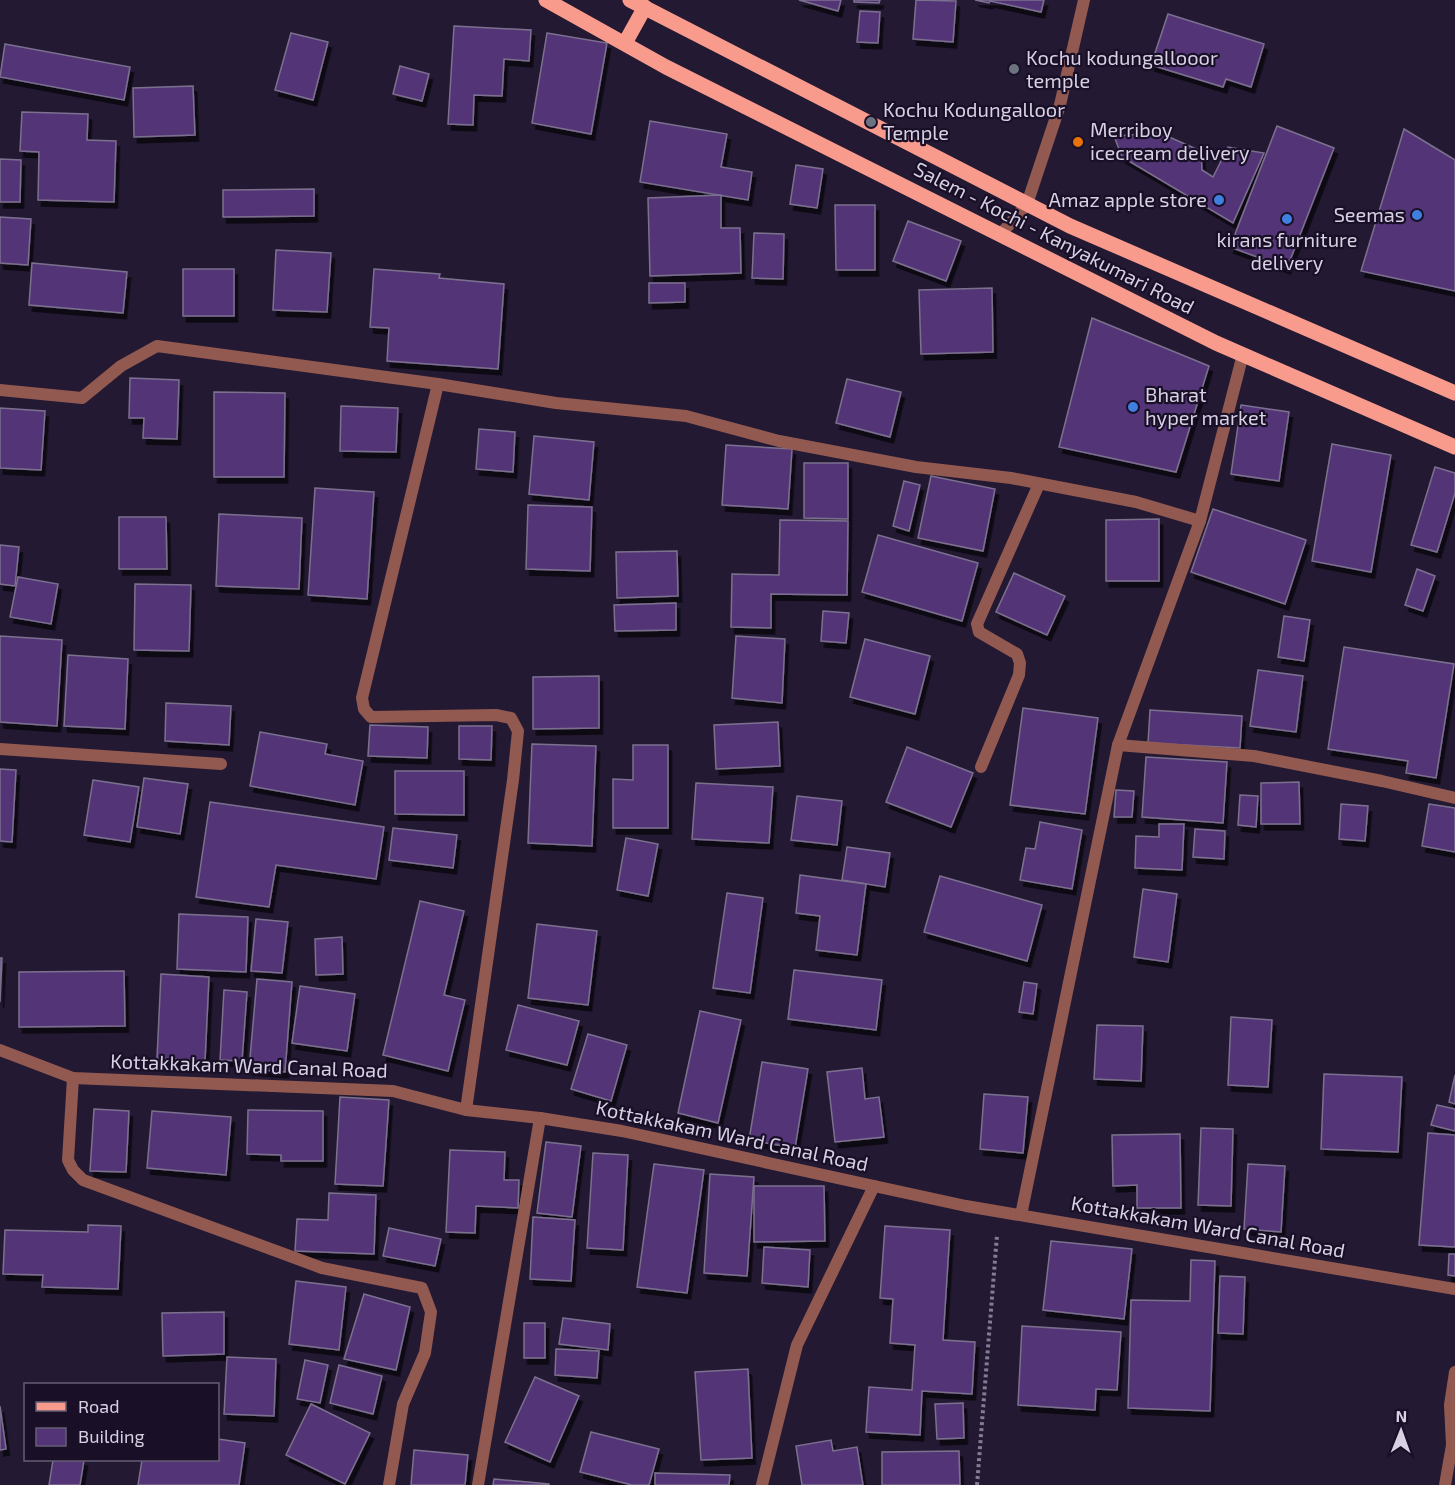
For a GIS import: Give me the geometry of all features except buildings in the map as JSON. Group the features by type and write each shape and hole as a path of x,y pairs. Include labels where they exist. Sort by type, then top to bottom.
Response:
{"main road":[{"name":"Salem - Kochi - Kanyakumari Road","path":"546,0 666,67 1216,343 1455,447"},
{"name":"Salem - Kochi - Kanyakumari Road","path":"630,0 1070,226 1455,393"},
{"path":"625,44 645,8"}],"street":[{"path":"1001,234 1027,204 1060,105 1084,0"},
{"path":"0,390 82,398 121,366 157,346 438,384 556,403 686,416 779,441 916,466 1011,478 1136,502 1200,521"},
{"path":"1021,1215 1118,745 1200,521 1243,354"},
{"path":"438,384 362,698 364,710 371,717 496,715 511,718 518,731 466,1110"},
{"path":"981,767 1019,675 1020,663 1017,654 979,632 977,624 1040,484"},
{"path":"1118,745 1254,756 1455,798"},
{"path":"0,749 221,764"},
{"name":"Kottakkakam Ward Canal Road","path":"0,1050 73,1078 393,1091 466,1110 540,1118 622,1131 999,1211 1455,1289"},
{"path":"73,1078 68,1160 73,1170 83,1180 322,1268 422,1288 431,1312 425,1353 403,1404 389,1485"},
{"path":"478,1485 540,1118"},
{"path":"762,1485 797,1345 874,1186"},
{"path":"1445,1485 1452,1445 1450,1405 1455,1372"}],"path":[{"path":"977,1485 999,1211"}],"place":[{"name":"Kochu kodungallooor temple","path":"1014,69"},
{"name":"Kochu Kodungalloor Temple","path":"871,122"},
{"name":"Merriboy icecream delivery","path":"1078,142"},
{"name":"Amaz apple store","path":"1219,200"},
{"name":"Seemas","path":"1417,215"},
{"name":"kirans furniture delivery","path":"1287,219"},
{"name":"Bharat hyper market","path":"1133,407"}]}
